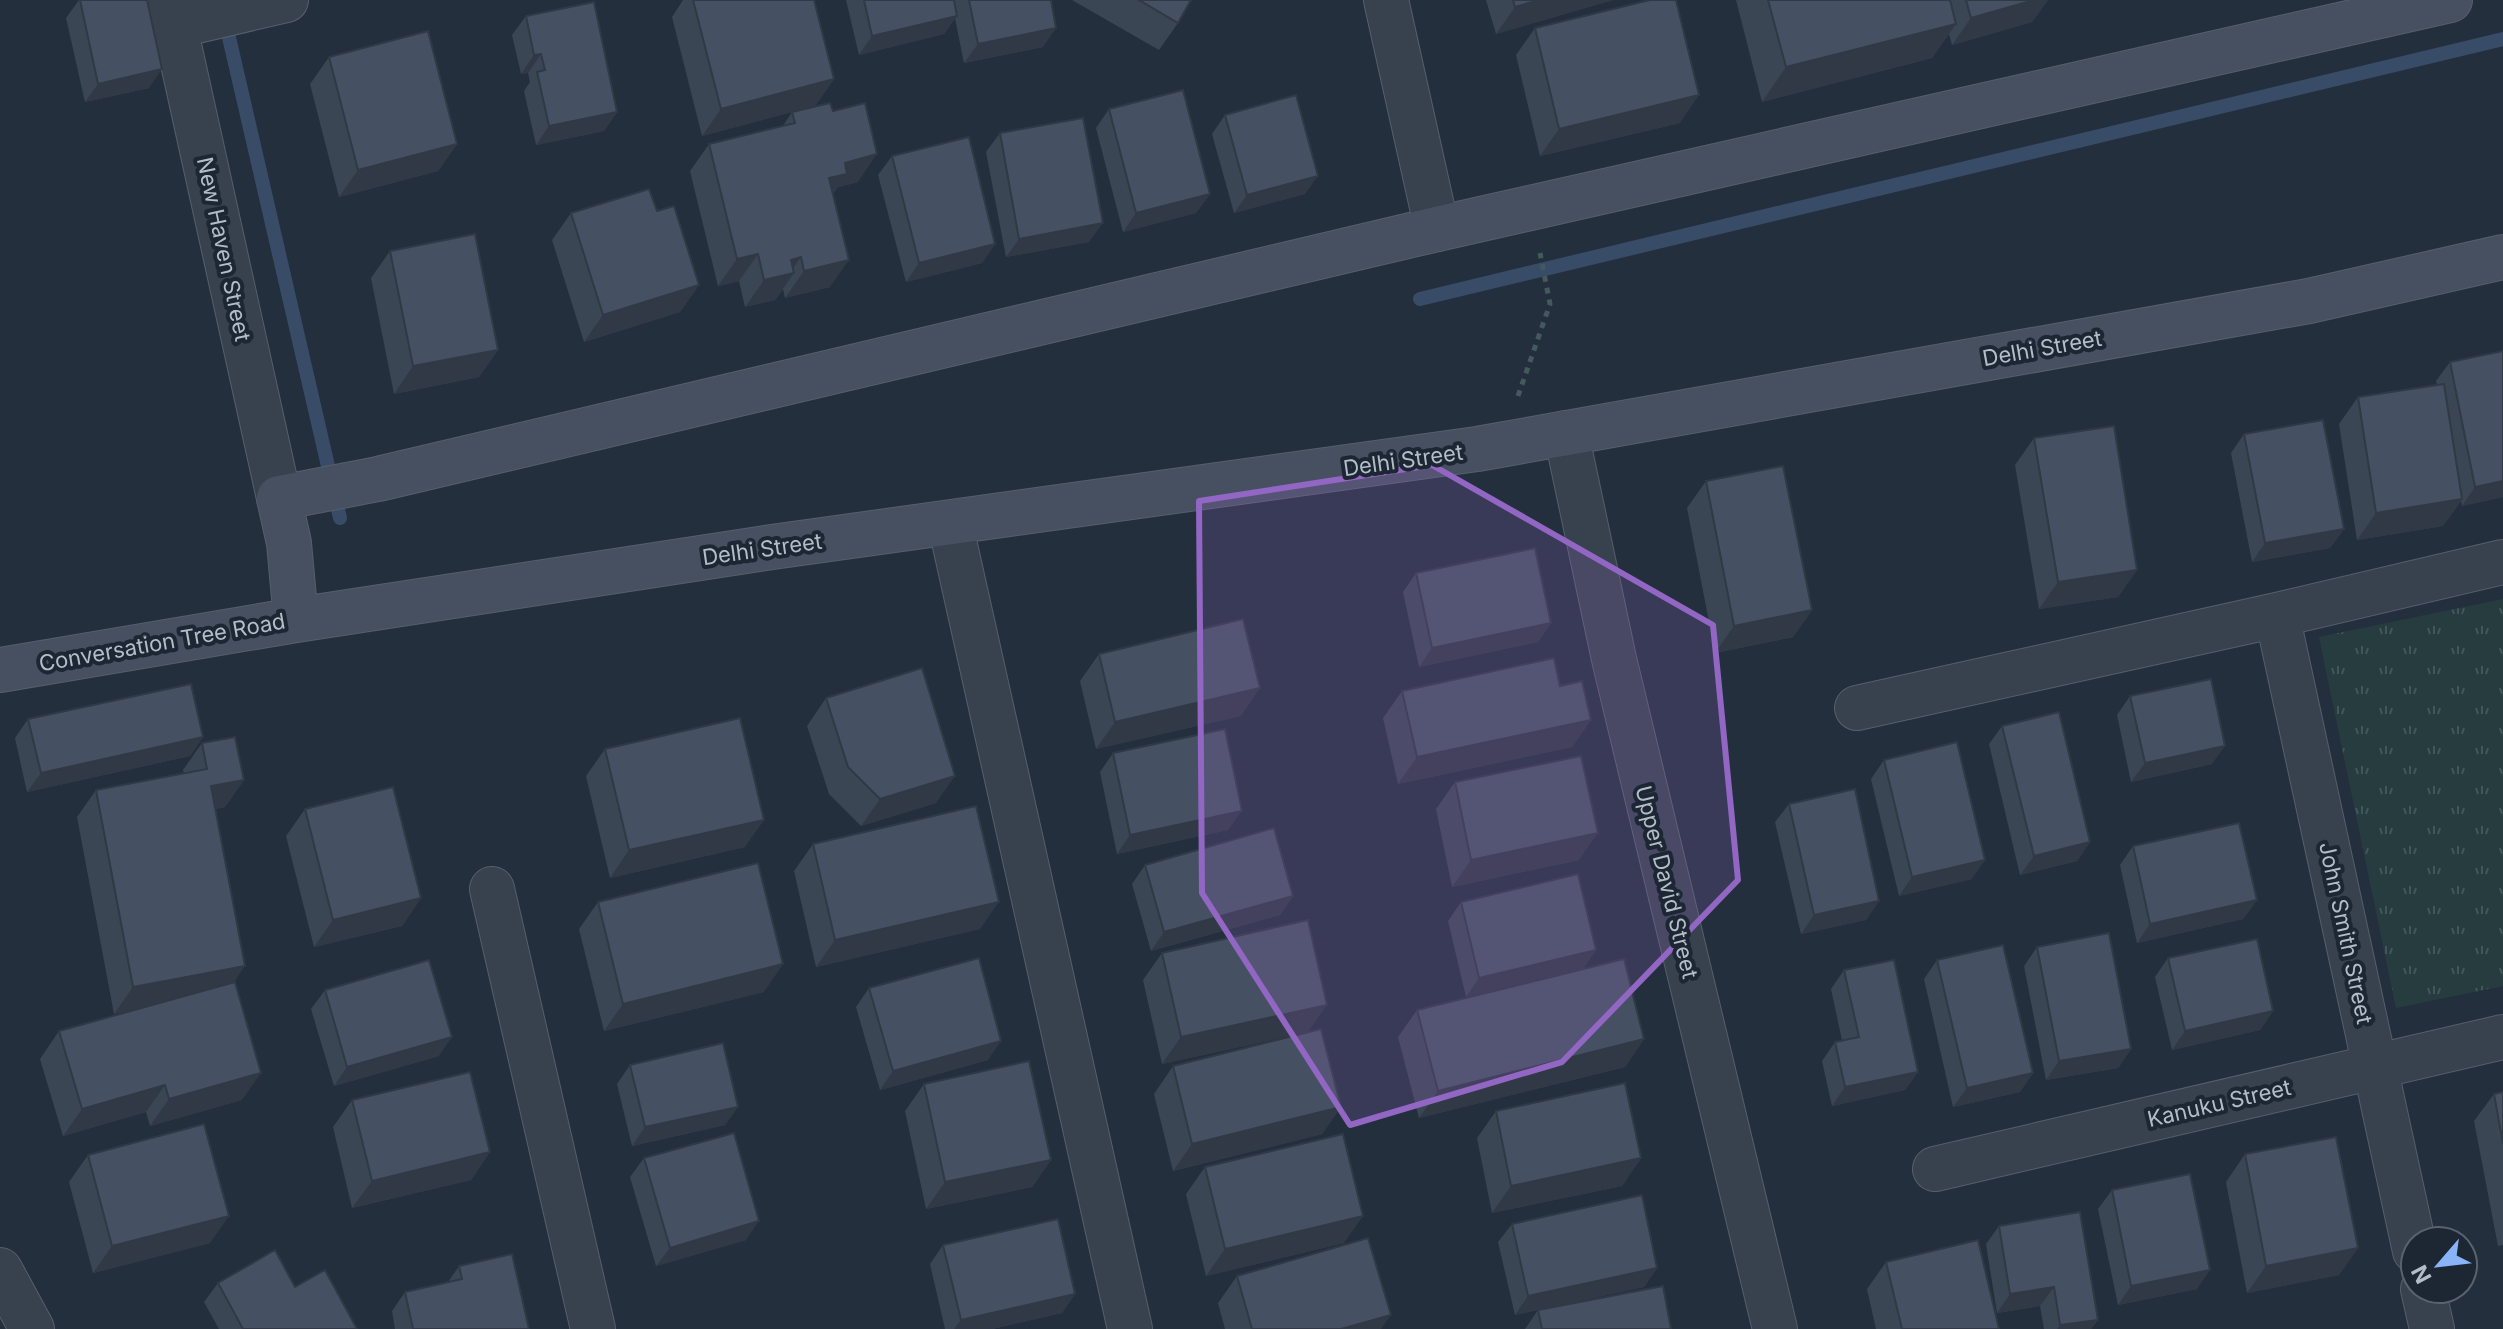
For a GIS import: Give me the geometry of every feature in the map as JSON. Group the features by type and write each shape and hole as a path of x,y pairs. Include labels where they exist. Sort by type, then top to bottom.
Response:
{"street":[{"path":"1386,0 1437,229"},
{"path":"293,496 378,479 1437,229 2450,0"},
{"path":"172,13 275,3"},
{"name":"New Haven Street","path":"172,13 293,496"},
{"name":"Delhi Street","path":"296,620 1477,449 2309,301 2503,257"},
{"name":"Upper David Street","path":"1546,436 1617,674 1775,1329"},
{"name":"Conversation Tree Road","path":"0,670 296,620 289,543 293,496"},
{"path":"950,523 1130,1329"},
{"path":"1857,708 2503,562"},
{"name":"John Smith Street","path":"2277,615 2409,1225"},
{"path":"492,889 593,1329"},
{"name":"Kanuku Street","path":"1935,1169 2503,1037"},
{"path":"0,1270 32,1329"},
{"path":"2427,1305 2432,1329"}],"path":[{"path":"1530,208 1550,304 1517,394 1546,436"}],"highlighted area":[{"path":"1432,465 1713,625 1738,880 1562,1062 1350,1125 1202,893 1199,501"}],"green space":[{"path":"2503,599 2503,986 2396,1008 2319,637"}],"building":[{"path":"80,0 147,0 162,69 98,84"},
{"path":"693,0 814,0 834,79 721,109"},
{"path":"864,0 954,0 957,16 872,36"},
{"path":"969,0 1051,0 1056,28 978,44"},
{"path":"1139,0 1191,0 1178,23"},
{"path":"1513,0 1539,0 1515,7"},
{"path":"1650,0 1676,0 1699,95 1559,129 1535,28"},
{"path":"1768,0 1950,0 1956,24 1786,67"},
{"path":"1966,0 2034,0 1971,18"},
{"path":"594,2 617,112 549,126 537,72 545,70 541,54 534,55 526,16"},
{"path":"428,31 457,144 358,170 329,57"},
{"path":"1183,90 1210,194 1136,213 1109,109"},
{"path":"1296,95 1318,176 1247,195 1225,115"},
{"path":"830,103 833,111 865,103 877,154 845,163 847,174 829,178 849,260 804,271 801,257 791,260 794,273 764,280 758,254 737,259 709,144 795,123 792,112"},
{"path":"1083,118 1103,223 1019,239 1000,133"},
{"path":"969,137 995,244 919,263 892,156"},
{"path":"649,189 657,211 674,206 699,285 603,315 571,213"},
{"path":"475,234 498,350 413,366 390,251"},
{"path":"2503,351 2503,481 2475,487 2450,362"},
{"path":"2444,384 2462,499 2376,513 2358,397"},
{"path":"2323,420 2344,529 2265,543 2244,434"},
{"path":"2114,426 2137,570 2058,582 2034,438"},
{"path":"1783,466 1812,610 1734,626 1706,481"},
{"path":"1535,548 1551,623 1432,648 1416,573"},
{"path":"1243,619 1260,688 1115,722 1099,654"},
{"path":"1554,658 1560,686 1582,681 1591,720 1417,757 1402,691"},
{"path":"922,668 955,776 880,799 848,767 826,698"},
{"path":"2211,679 2225,746 2145,763 2130,696"},
{"path":"191,684 203,737 41,773 28,719"},
{"path":"2059,712 2090,842 2034,856 2002,726"},
{"path":"740,718 764,820 629,850 605,749"},
{"path":"1225,729 1242,811 1130,835 1113,753"},
{"path":"235,737 244,780 211,786 245,966 133,987 96,790 207,769 202,743"},
{"path":"1957,742 1985,860 1912,877 1884,760"},
{"path":"1581,756 1598,833 1471,860 1455,782"},
{"path":"393,787 421,898 333,920 305,809"},
{"path":"1855,789 1879,901 1814,915 1789,804"},
{"path":"976,806 999,902 835,940 813,844"},
{"path":"2239,823 2257,900 2150,924 2133,846"},
{"path":"1274,828 1293,896 1164,932 1145,865"},
{"path":"758,863 783,964 623,1004 598,902"},
{"path":"1578,874 1596,950 1479,978 1461,902"},
{"path":"1308,920 1327,1005 1181,1037 1162,953"},
{"path":"2109,933 2131,1049 2059,1061 2037,947"},
{"path":"2257,939 2273,1011 2185,1031 2168,958"},
{"path":"2003,945 2033,1073 1967,1088 1937,960"},
{"path":"979,958 1001,1041 893,1071 869,988"},
{"path":"1624,959 1644,1039 1438,1091 1417,1010"},
{"path":"429,960 452,1037 347,1067 325,990"},
{"path":"1894,960 1918,1072 1845,1087 1835,1042 1859,1037 1844,970"},
{"path":"235,982 261,1073 169,1099 165,1085 82,1109 59,1031"},
{"path":"1321,1029 1341,1107 1192,1144 1173,1066"},
{"path":"723,1043 738,1107 645,1127 630,1065"},
{"path":"1029,1061 1051,1160 945,1182 924,1084"},
{"path":"470,1072 490,1152 372,1181 352,1100"},
{"path":"1625,1083 1641,1158 1511,1186 1496,1111"},
{"path":"2503,1092 2503,1144 2494,1094"},
{"path":"204,1124 229,1216 112,1246 88,1155"},
{"path":"734,1133 759,1221 670,1248 644,1158"},
{"path":"1343,1134 1363,1216 1225,1249 1205,1167"},
{"path":"2336,1137 2358,1248 2266,1266 2245,1154"},
{"path":"2190,1174 2210,1270 2131,1286 2112,1190"},
{"path":"1642,1195 1657,1268 1528,1296 1512,1224"},
{"path":"2080,1212 2098,1320 2060,1325 2054,1287 2010,1294 1999,1226"},
{"path":"1058,1219 1075,1294 961,1320 943,1245"},
{"path":"1368,1238 1391,1315 1341,1329 1252,1329 1237,1276"},
{"path":"1978,1240 1999,1329 1902,1329 1886,1262"},
{"path":"275,1250 295,1287 325,1270 357,1329 243,1329 218,1283"},
{"path":"512,1254 529,1329 413,1329 405,1292 462,1279 459,1266"},
{"path":"1663,1286 1671,1329 1542,1329 1538,1310"}],"waterway":[{"path":"225,20 340,518"},
{"path":"1420,299 2503,39"}]}
